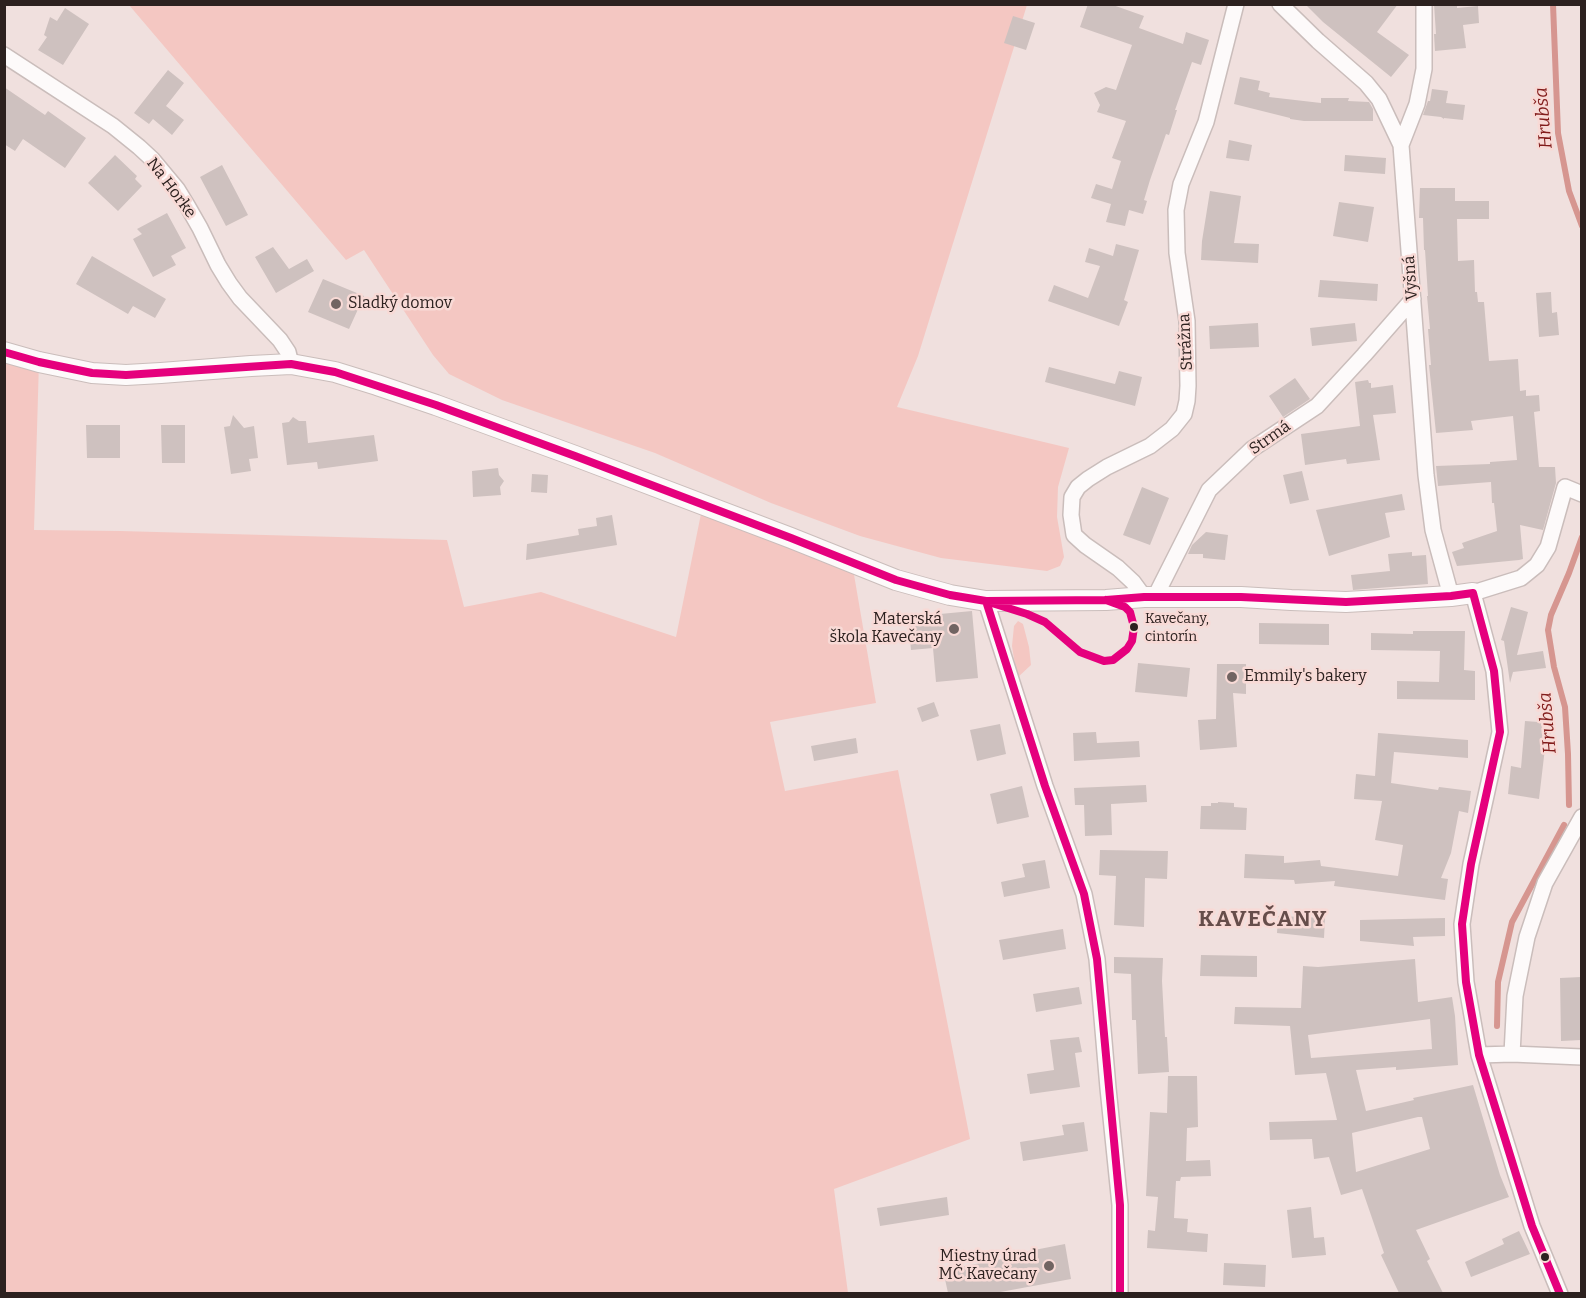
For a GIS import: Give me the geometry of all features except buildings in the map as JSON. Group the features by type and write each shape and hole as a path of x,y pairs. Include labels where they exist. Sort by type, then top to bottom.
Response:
{"street":[{"name":"Strážna","path":"1149,597 1118,568 1084,545 1074,535 1071,515 1072,497 1078,487 1088,478 1150,446 1172,429 1184,414 1188,386 1187,321 1178,253 1176,210 1181,184 1206,122 1236,4"},
{"name":"Vyšná","path":"1280,4 1366,83 1379,99 1401,145 1427,486 1433,530 1451,596"},
{"path":"1401,145 1417,104 1424,69 1424,4"},
{"name":"Na Horke","path":"4,55 113,126 152,159 177,189 229,283 240,298 280,340 288,352 291,364"},
{"name":"Strmá","path":"1149,597 1209,490 1252,449 1317,406 1413,299"},
{"path":"4,352 92,373 126,375 291,364 335,372 436,405 671,492 896,580 950,595 986,601 1241,597 1346,602 1473,593 1521,578 1537,565 1548,547 1566,487 1581,494"},
{"path":"1473,593 1494,671 1500,732 1471,864 1462,924 1466,982 1479,1055 1532,1226 1560,1293"},
{"path":"986,601 1045,786 1084,894 1097,959 1120,1205 1120,1293"},
{"path":"1512,1054 1515,996 1527,937 1545,883 1581,817"},
{"path":"1479,1055 1581,1057"}],"shaded area":[{"path":"129,5 1027,5 918,356 897,407 1069,448 1058,487 1057,517 1064,557 1060,566 1047,571 941,558 860,536 771,503 655,453 502,400 449,374 433,355 364,250 346,260"},
{"path":"4,352 39,362 34,530 447,540 464,607 541,592 676,637 703,504 852,563 876,703 770,722 785,791 898,770 970,1139 834,1189 848,1293 5,1293"},
{"path":"1018,621 1023,624 1031,665 1017,678 1012,646 1014,626"}],"waterway":[{"name":"Hrubša","path":"1553,4 1558,133 1569,191 1582,226"},
{"name":"Hrubša","path":"1569,805 1565,707 1554,667 1548,630 1551,615 1582,537"},
{"name":"Hrubša","path":"1497,1026 1498,982 1512,922 1564,825"}],"transit line":[{"path":"4,352 92,373 126,375 291,364 335,372 436,405 575,456 896,580 950,595 986,601 1241,597 1346,602 1473,593 1494,671 1500,732 1471,864 1462,924 1466,982 1479,1055 1532,1226 1560,1294"},
{"path":"992,603 1045,622 1080,652 1104,661 1113,660 1127,649 1132,641 1134,627 1130,612 1125,607 1106,600"},
{"path":"986,601 1045,786 1084,894 1097,959 1120,1205 1120,1294"}],"place":[{"name":"Sladký domov","path":"336,304"},
{"name":"Kavečany, cintorín","path":"1134,627"},
{"name":"Materská škola Kavečany","path":"954,629"},
{"name":"Emmily's bakery","path":"1232,677"},
{"name":"Miestny úrad MČ Kavečany","path":"1049,1266"}],"district":[{"name":"KAVEČANY","path":"1263,920"}]}
